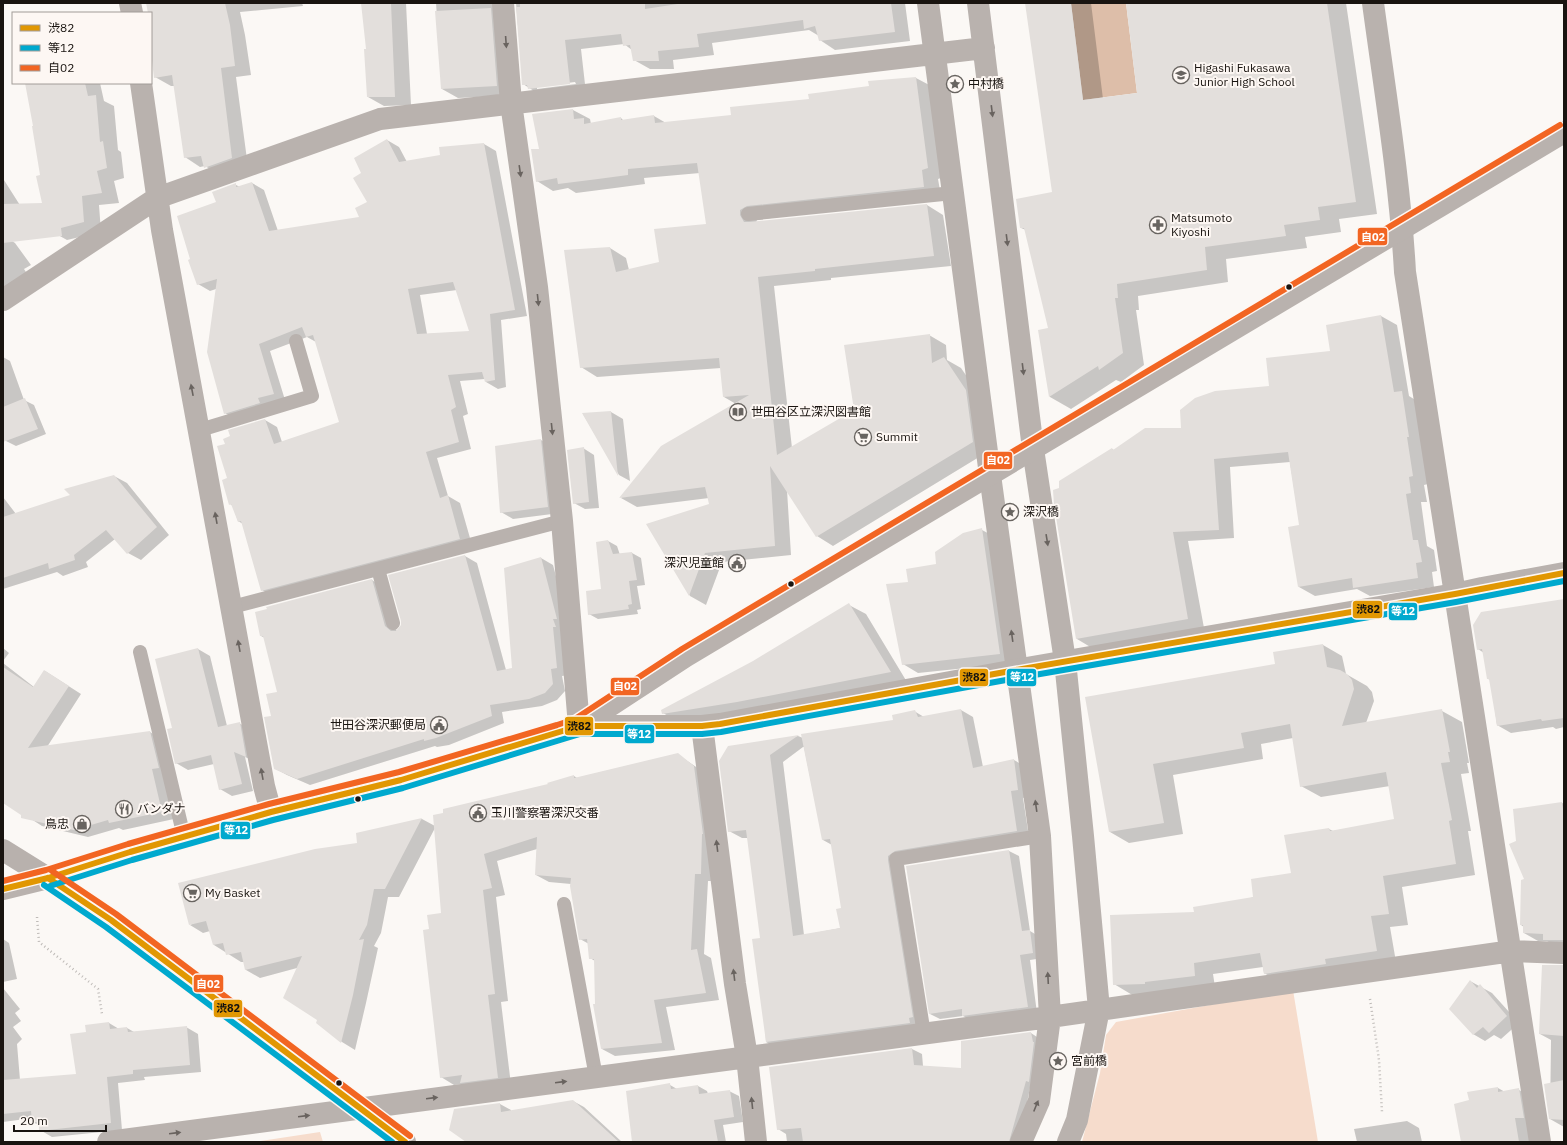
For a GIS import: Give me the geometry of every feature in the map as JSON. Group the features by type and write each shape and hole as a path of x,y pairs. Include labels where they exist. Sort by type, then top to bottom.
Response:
{"main road":[{"path":"3,850 111,920 406,1142"}],"street":[{"path":"503,3 511,103 537,287 562,521 579,726"},
{"path":"928,3 1016,670 1040,836 1050,1017 1039,1101 1021,1142"},
{"path":"978,3 1033,449 1065,661 1099,1009 1077,1120 1068,1142"},
{"path":"1373,3 1403,228 1406,272 1512,952 1540,1142"},
{"path":"3,300 156,198 380,119 984,48"},
{"path":"141,84 156,198 200,430 264,786 271,812"},
{"path":"3,889 48,878 130,852 271,812 401,780 579,726 686,656 1564,132"},
{"path":"579,726 702,726 720,724 1065,661 1455,594 1564,573"},
{"path":"702,726 735,984 747,1057 756,1142"},
{"path":"108,1142 1050,1017 1512,952 1564,953"}],"lane":[{"path":"748,214 953,193"},
{"path":"200,430 312,396 296,341"},
{"path":"232,607 562,521"},
{"path":"378,569 393,623"},
{"path":"140,652 184,837"},
{"path":"924,1034 896,859 1040,836"},
{"path":"564,904 596,1077"}],"path":[{"path":"37,917 39,942 98,989 102,1014"},
{"path":"1369,995 1379,1060 1382,1112"}],"shaded area":[{"path":"1071,3 1126,3 1137,93 1083,100"},
{"path":"1293,990 1318,1142 1082,1142 1100,1073 1106,1035 1116,1022"},
{"path":"320,1132 323,1142 254,1142"}],"building":[{"path":"146,3 225,3 230,25 235,66 221,68 232,158 204,168 201,156 184,158 172,75 154,78 152,61 152,12 148,12"},
{"path":"361,3 391,3 395,97 367,97 364,49 366,49"},
{"path":"520,3 645,3 645,9 684,3 891,3 895,32 819,41 815,26 804,29 803,20 697,34 699,47 658,51 659,61 633,61 630,45 623,46 621,34 565,40 570,84 528,89 527,85 522,85 516,7 520,7"},
{"name":"Higashi Fukasawa Junior High School","path":"1025,3 1071,3 1083,100 1137,93 1126,3 1327,3 1356,202 1318,207 1320,220 1284,225 1286,236 1205,247 1207,270 1117,284 1118,298 1115,298 1123,353 1099,370 1098,366 1049,397 1038,330 1048,328 1024,228 1020,228 1016,199 1052,192"},
{"path":"491,8 497,86 441,89 435,11"},
{"path":"916,77 928,168 922,170 924,187 747,206 740,210 740,215 744,222 749,222 927,204 934,256 758,277 777,455 854,410 844,345 930,334 932,363 944,357 966,390 973,442 816,537 770,466 775,546 705,553 689,596 646,524 709,504 705,487 619,498 661,446 749,395 723,397 719,358 580,368 564,250 610,247 616,272 659,262 654,229 706,224 697,163 628,169 628,175 558,184 557,178 536,182 531,149 539,149 532,114 573,109 574,119 584,118 584,124 621,117 621,120 654,115 655,123 731,115 730,107 809,99 808,94 869,86 868,81"},
{"path":"25,84 85,84 88,96 96,95 100,142 103,141 107,168 97,171 102,193 82,196 84,222 61,228 62,236 3,243 3,204 42,203 36,176 40,175"},
{"path":"387,139 399,162 440,155 439,147 484,143 515,310 490,314 495,380 485,382 482,372 448,375 456,407 451,410 459,442 426,452 440,498 448,495 460,539 261,591 241,521 238,522 231,504 229,505 222,480 227,478 217,446 225,444 223,439 230,436 228,430 265,419 274,444 339,422 313,335 306,337 302,327 259,344 274,394 258,398 260,403 224,414 207,352 217,279 197,285 188,260 190,259 177,216 216,202 212,192 236,183 236,187 252,182 269,231 359,217 355,208 367,202 353,178 361,173 354,158","holes":["453,282 469,331 417,334 408,289"]},
{"path":"1381,315 1394,392 1402,391 1409,437 1407,437 1413,476 1409,477 1411,493 1406,494 1413,540 1418,540 1422,562 1416,563 1418,578 1353,588 1352,578 1298,587 1288,527 1299,525 1288,452 1214,459 1219,530 1173,532 1188,619 1076,639 1054,505 1053,490 1059,488 1059,481 1112,448 1113,450 1145,428 1181,428 1180,410 1195,398 1215,391 1269,386 1266,358 1330,351 1326,325"},
{"path":"25,398 38,429 3,442 3,407"},
{"path":"611,411 618,476 582,413"},
{"path":"541,439 548,507 500,513 495,446"},
{"path":"584,447 589,502 573,504 567,450"},
{"path":"114,475 157,527 127,554 106,530 74,555 75,560 49,569 48,563 3,578 3,517 70,495 64,489"},
{"path":"982,528 1000,654 902,665 886,584 908,582 906,569 936,564 935,552 963,533"},
{"path":"608,540 613,554 632,552 637,580 629,581 632,604 628,605 629,609 588,615 586,591 601,589 596,542"},
{"path":"465,555 497,671 512,668 504,568 541,557 557,619 553,619 556,627 553,627 557,668 551,669 553,684 545,693 529,699 490,705 492,716 436,738 424,741 424,739 297,779 274,769 264,717 271,716 266,694 277,692 263,636 260,636 255,612 267,609 266,607 372,579 385,626 391,631 396,631 401,625 401,621 388,575"},
{"path":"1564,599 1564,718 1542,721 1541,719 1497,726 1482,649 1477,650 1473,625 1481,612"},
{"path":"849,603 891,672 737,702 662,714 661,710 753,661"},
{"path":"1323,644 1327,667 1340,670 1347,674 1352,680 1354,689 1342,726 1442,709 1450,752 1448,752 1450,762 1441,763 1452,820 1449,821 1456,864 1383,876 1389,914 1371,916 1377,951 1325,959 1326,964 1264,974 1260,953 1194,963 1195,976 1145,982 1145,984 1113,985 1110,915 1194,912 1193,907 1253,897 1251,879 1291,873 1284,835 1329,828 1330,831 1394,819 1386,772 1300,787 1290,724 1241,733 1244,748 1153,764 1164,823 1109,832 1085,697 1275,664 1273,652"},
{"path":"198,648 218,727 240,722 246,757 234,752 242,784 219,790 211,755 175,764 167,729 172,728 155,659"},
{"path":"3,667 33,687 44,670 69,686 28,748 150,731 159,768 152,769 162,812 109,823 108,820 74,830 21,818 21,815 3,803"},
{"path":"961,709 973,768 1014,759 1018,790 1011,791 1017,831 895,851 888,856 913,1017 909,1018 910,1023 766,1042 752,939 760,938 746,830 728,832 719,761 728,746 799,735 770,755 793,936 840,928 836,909 841,908 830,839 822,840 801,734 893,720 892,715 915,710 918,717"},
{"path":"678,753 694,766 703,834 701,874 695,874 691,950 697,949 706,993 654,1000 662,1043 601,1049 593,1004 595,1004 594,959 589,959 587,939 579,940 570,886 571,878 535,875 537,837 484,854 492,888 483,890 495,994 488,995 498,1078 460,1083 462,1075 440,1078 423,930 429,929 427,915 441,913 433,815 443,813 443,809 548,784 547,783 574,775 574,778"},
{"path":"1562,802 1564,816 1564,940 1543,940 1543,934 1523,933 1523,925 1520,925 1521,880 1524,879 1509,844 1516,841 1513,809"},
{"path":"422,818 385,889 374,889 367,925 359,940 364,939 353,995 341,1043 316,1023 317,1020 283,998 302,956 245,970 241,952 226,955 223,943 213,945 206,921 189,925 178,883 315,849 357,843 356,833"},
{"path":"1009,850 1022,931 1030,930 1033,953 1020,955 1028,1007 962,1016 962,1009 929,1014 906,866"},
{"path":"1542,965 1564,965 1564,1036 1539,1034"},
{"path":"1470,980 1477,988 1480,984 1507,1016 1489,1033 1483,1027 1473,1035 1449,1009"},
{"path":"109,1022 110,1029 127,1027 128,1032 187,1026 190,1065 133,1070 133,1074 107,1077 111,1123 39,1131 39,1122 32,1122 31,1111 3,1114 3,1080 76,1074 70,1034 86,1032 85,1025"},
{"path":"1031,1032 1034,1042 1029,1082 1026,1081 1009,1142 803,1142 801,1128 777,1130 769,1067 912,1048 914,1065 961,1068 961,1041"},
{"path":"1564,1080 1564,1120 1549,1119 1544,1084"},
{"path":"670,1083 671,1089 698,1085 699,1094 730,1090 734,1117 714,1120 718,1142 632,1142 626,1091"},
{"path":"1498,1087 1498,1092 1519,1088 1524,1118 1515,1118 1519,1142 1461,1142 1454,1104 1469,1100 1467,1092"},
{"path":"573,1100 619,1142 466,1142 449,1130 454,1109 500,1103 501,1112"}],"transit line":[{"name":"自02","path":"3,881 46,870 128,844 269,804 399,772 575,719 682,649 1560,125"},
{"name":"渋82","path":"3,889 48,878 130,852 271,812 401,780 579,726 702,726 720,724 1016,670 1455,594 1564,573"},
{"name":"等12","path":"50,886 132,860 273,820 403,788 580,734 702,734 721,732 1017,678 1456,602 1564,581"},
{"name":"自02","path":"52,871 116,914 410,1136"},
{"name":"渋82","path":"48,878 111,920 405,1142"},
{"name":"等12","path":"44,885 106,927 392,1142"}],"place":[{"name":"Higashi Fukasawa Junior High School","path":"1181,75"},
{"name":"中村橋","path":"955,84"},
{"name":"Matsumoto Kiyoshi","path":"1158,225"},
{"name":"世田谷区立深沢図書館","path":"738,412"},
{"name":"Summit","path":"863,437"},
{"name":"深沢橋","path":"1010,512"},
{"name":"深沢児童館","path":"737,563"},
{"name":"世田谷深沢郵便局","path":"439,725"},
{"name":"バンダナ","path":"124,809"},
{"name":"玉川警察署深沢交番","path":"478,813"},
{"name":"鳥忠","path":"82,824"},
{"name":"My Basket","path":"192,893"},
{"name":"宮前橋","path":"1058,1061"}]}
